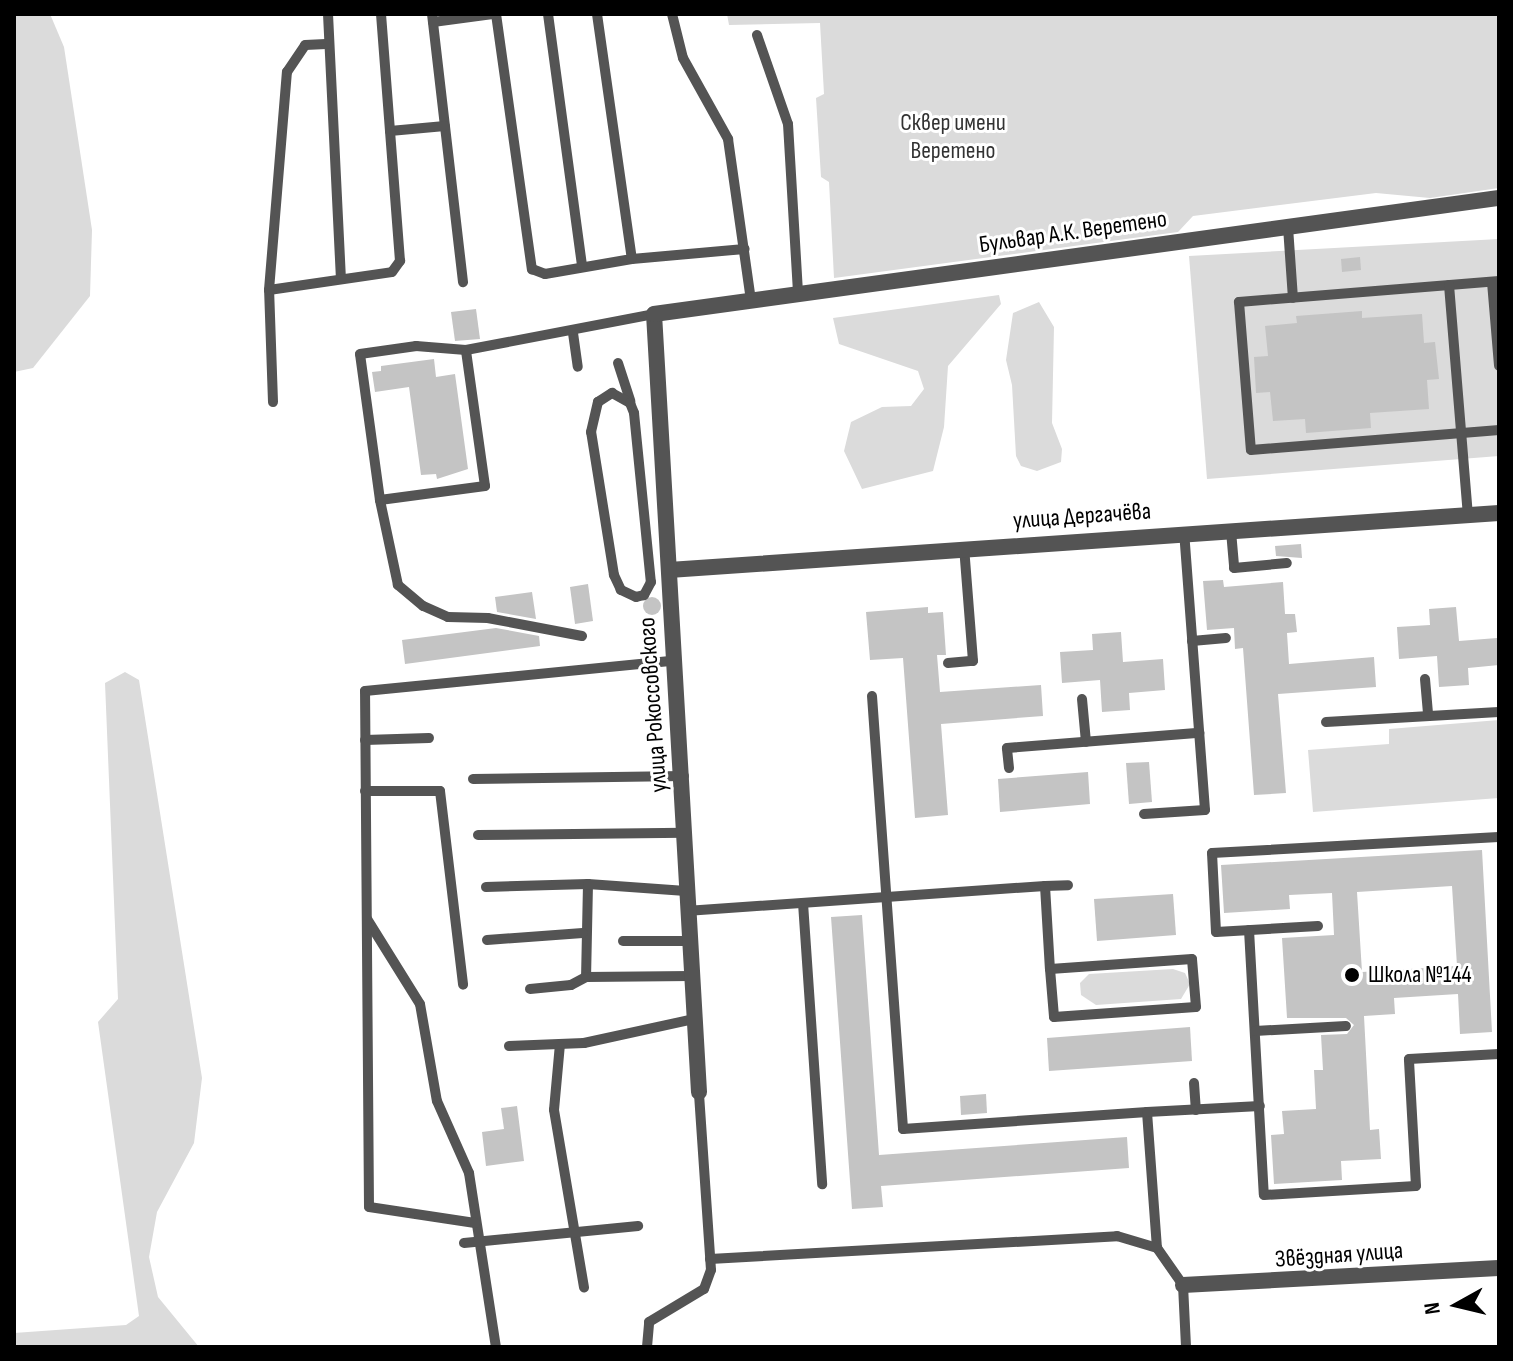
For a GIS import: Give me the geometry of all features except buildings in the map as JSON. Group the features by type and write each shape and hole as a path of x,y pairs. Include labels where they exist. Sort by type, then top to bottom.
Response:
{"street":[{"name":"Бульвар А.К. Веретено","path":"654,314 1499,198"},
{"name":"улица Рокоссовского","path":"654,314 673,661 684,776 686,911 699,1092"},
{"name":"улица Дергачёва","path":"669,575 964,547 1499,513"},
{"name":"Звёздная улица","path":"1183,1285 1499,1268"}],"lane":[{"path":"328,14 326,44 341,279"},
{"path":"269,290 392,272 400,261 381,14"},
{"path":"463,282 433,18 495,14 527,261 545,274 632,259 745,249"},
{"path":"548,14 582,267"},
{"path":"597,14 632,259"},
{"path":"672,14 683,58 728,139 751,300"},
{"path":"757,35 788,124 798,294"},
{"path":"273,402 269,290 287,72 305,45 326,44"},
{"path":"390,131 445,126"},
{"path":"1288,227 1293,298"},
{"path":"1499,366 1496,282 1239,302 1251,450 1499,430"},
{"path":"1449,285 1468,515"},
{"path":"582,636 488,618 448,617 411,599 392,573 360,354 416,346 466,350 573,333 654,314"},
{"path":"573,333 578,367"},
{"path":"380,500 485,486 466,350"},
{"path":"618,363 630,403 651,582 644,595 636,597 621,590 614,575 591,432 602,396 612,393 630,403"},
{"path":"1231,531 1234,568 1287,563"},
{"path":"1144,814 1205,810 1184,533"},
{"path":"948,663 973,661 964,547"},
{"path":"651,582 669,575"},
{"path":"1192,641 1226,638"},
{"path":"475,1223 369,1207 365,691 673,661"},
{"path":"1425,679 1428,716"},
{"path":"872,696 903,1129 1260,1106"},
{"path":"1082,699 1086,742"},
{"path":"1326,722 1499,712"},
{"path":"1009,768 1007,748 1199,733"},
{"path":"365,740 429,738"},
{"path":"473,779 684,776"},
{"path":"365,791 440,791 463,985"},
{"path":"478,835 685,833"},
{"path":"1318,926 1216,932 1212,853 1499,837"},
{"path":"586,977 583,933 588,884"},
{"path":"486,887 588,884 686,891"},
{"path":"686,911 1068,885"},
{"path":"1045,886 1050,969 1054,1017 1196,1007 1192,959 1050,969"},
{"path":"803,903 822,1184"},
{"path":"366,917 420,1004 437,1101 469,1173 496,1347"},
{"path":"1249,930 1264,1195 1416,1186 1409,1059 1499,1054"},
{"path":"487,940 583,933"},
{"path":"623,941 689,941"},
{"path":"530,989 571,985 586,977 691,976"},
{"path":"509,1046 560,1044 694,1019"},
{"path":"1255,1031 1346,1026"},
{"path":"560,1044 554,1110 584,1287"},
{"path":"1194,1083 1196,1110"},
{"path":"647,1347 649,1322 704,1289 710,1259 699,1092"},
{"path":"1147,1112 1157,1248 1183,1285 1186,1347"},
{"path":"464,1243 638,1226"},
{"path":"710,1259 1117,1236 1157,1248"}],"green space":[{"path":"14,14 50,14 64,47 92,230 90,296 33,368 14,372"},
{"name":"Сквер имени Веретено","path":"727,14 1499,14 1499,188 1430,198 1376,193 1193,216 1178,232 834,278 829,182 821,177 816,98 824,94 820,23 729,25"},
{"path":"1499,239 1499,456 1207,479 1189,256"},
{"path":"999,295 1001,304 948,366 944,427 933,471 862,489 844,451 851,422 882,407 911,406 924,389 918,371 839,344 833,318"},
{"path":"1039,302 1054,327 1052,423 1062,449 1061,462 1037,471 1021,466 1016,456 1012,385 1006,360 1013,313"},
{"path":"125,672 139,680 202,1078 194,1143 157,1212 149,1257 158,1297 199,1347 14,1347 14,1333 126,1325 139,1316 98,1022 118,999 105,683"},
{"path":"1499,720 1499,798 1313,812 1308,750 1389,744 1389,729"},
{"path":"1173,969 1185,973 1190,984 1181,999 1096,1005 1081,995 1080,983 1089,974"}],"place":[{"name":"Школа №144","path":"1352,975"}]}
